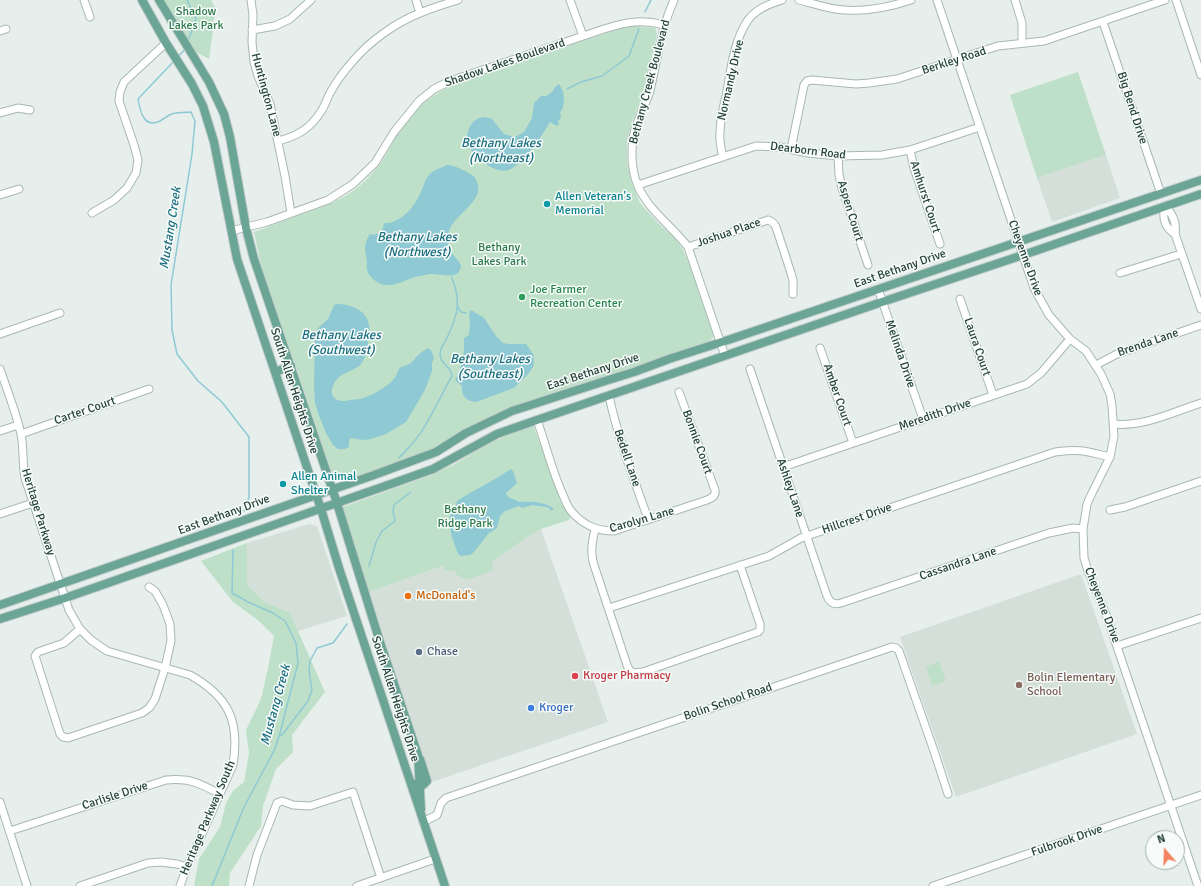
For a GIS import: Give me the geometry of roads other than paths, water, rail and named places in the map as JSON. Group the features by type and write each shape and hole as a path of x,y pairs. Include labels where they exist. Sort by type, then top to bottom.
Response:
{"main road":[{"name":"South Allen Heights Drive","path":"142,0 192,84 203,106 210,126 237,260 321,509 338,568 365,644 444,886"},
{"name":"South Allen Heights Drive","path":"160,0 209,82 224,114 230,137 246,228 254,259 337,503 379,639 418,755 422,821"},
{"name":"East Bethany Drive","path":"0,605 219,530 436,452 466,433 512,411 721,343 1201,180"},
{"path":"1161,194 1165,206"},
{"path":"0,619 65,598 433,469 497,434 1201,194"},
{"path":"274,372 291,366"},
{"path":"605,381 609,396"},
{"path":"365,644 379,639"},
{"path":"396,742 402,751 413,779 420,784"}],"street":[{"path":"84,0 90,17"},
{"name":"Huntington Lane","path":"251,0 253,14 252,30 254,62 258,76 270,104 291,213"},
{"path":"252,30 276,26 290,19 311,0"},
{"path":"416,0 420,13"},
{"path":"278,141 301,133 310,125 322,110 336,83 353,61 370,44 388,31 420,13 458,0"},
{"path":"570,0 583,36"},
{"name":"Bethany Creek Boulevard","path":"674,0 664,25 650,92 633,137 632,161 638,185 644,197 655,212 688,247 725,356"},
{"name":"Normandy Drive","path":"723,157 720,137 720,122 732,62 742,31 749,19 756,12 765,6 782,0"},
{"path":"799,0 836,9 859,11 890,6 911,0"},
{"name":"Cheyenne Drive","path":"937,0 1034,288 1045,310 1070,339 1086,351 1105,380 1110,394 1114,436 1110,457 1092,493 1085,514 1083,529 1084,558 1089,576 1102,602 1198,886"},
{"path":"1015,0 1022,24 1022,43"},
{"name":"Berkley Road","path":"791,149 801,94 804,83 807,81 812,80 856,84 884,82 998,46 1044,41 1165,0"},
{"path":"1176,0 1201,75"},
{"name":"Shadow Lakes Boulevard","path":"231,232 267,222 328,200 354,184 376,163 394,132 413,107 434,89 462,77 610,27 638,21 648,21 664,25"},
{"name":"Big Bend Drive","path":"1103,22 1161,194"},
{"path":"92,213 114,200 127,188 136,173 138,160 119,101 120,92 124,82 168,45"},
{"path":"0,113 18,108 30,110"},
{"name":"Dearborn Road","path":"638,185 756,146 770,146 808,153 838,156 882,154 910,150 980,127"},
{"name":"Amhurst Court","path":"910,150 914,168 940,244"},
{"name":"Aspen Court","path":"838,156 839,175 842,188 868,265"},
{"path":"0,194 19,189"},
{"path":"1165,206 1163,215 1168,230 1175,234 1201,309"},
{"name":"Joshua Place","path":"688,247 770,220 776,227 791,273 793,280 792,294"},
{"path":"1120,273 1181,254"},
{"name":"Melinda Drive","path":"878,289 922,419"},
{"name":"Laura Court","path":"960,299 994,396"},
{"path":"0,334 60,313"},
{"name":"Brenda Lane","path":"1096,365 1117,354 1201,325"},
{"name":"Meredith Drive","path":"783,467 1027,384 1044,370 1070,339"},
{"name":"Amber Court","path":"820,348 853,443"},
{"name":"Heritage Parkway","path":"0,369 21,434 25,478 60,585"},
{"name":"Ashley Lane","path":"750,369 827,596 830,602 834,604"},
{"name":"Carter Court","path":"21,434 149,389"},
{"name":"Bonnie Court","path":"679,392 715,492"},
{"name":"Bedell Lane","path":"609,396 613,418 648,520"},
{"path":"1114,424 1126,425 1142,423 1201,403"},
{"name":"Carolyn Lane","path":"537,420 555,476 571,511 588,526 595,529 614,531 713,498 715,492"},
{"path":"0,431 18,425"},
{"name":"Hillcrest Drive","path":"609,608 769,556 791,543 806,537 1055,452 1074,449 1110,457"},
{"path":"1110,510 1125,507 1201,481"},
{"path":"0,514 33,503"},
{"name":"Cassandra Lane","path":"834,604 841,603 1049,533 1073,528 1083,529"},
{"path":"595,529 592,544 593,560 628,668 634,673 649,670 753,634 760,630 760,624 740,565"},
{"name":"Heritage Parkway South","path":"60,585 69,610 80,629 91,640 107,651 190,675 200,680 214,690 230,712 236,739 233,765 186,867 180,886"},
{"path":"80,629 64,643 38,652 35,656 60,734 63,737 68,738 142,713 149,708 155,700 165,668 171,641 170,624 163,605 155,591 149,587"},
{"path":"1117,646 1201,618"},
{"name":"Bolin School Road","path":"422,821 437,815 441,803 446,798 892,647 899,651 948,794"},
{"name":"Carlisle Drive","path":"10,831 166,780 188,780 220,794"},
{"path":"248,886 257,855 277,803 282,801 292,805 310,806 353,792 381,878"},
{"name":"Fulbrook Drive","path":"933,886 1201,795"},
{"path":"0,802 27,886"},
{"path":"357,886 435,859"},
{"path":"80,886 148,864 161,862 186,867"}],"water":[{"name":"Bethany Lakes (Northeast)","path":"559,84 563,93 564,103 560,112 561,118 558,121 559,124 557,126 550,122 533,148 522,161 511,169 505,171 487,165 476,156 469,146 467,137 469,128 478,118 486,117 492,119 504,134 515,137 524,132 532,118 534,103 541,96 546,96 552,92"},
{"name":"Bethany Lakes (Northwest)","path":"447,165 460,168 475,177 478,190 472,203 454,222 448,236 449,249 461,265 460,270 454,275 449,276 430,274 391,285 383,285 374,280 367,271 365,247 366,241 370,234 380,233 383,229 384,223 390,223 405,215 416,201 428,176 434,171"},
{"name":"Bethany Lakes (Southwest)","path":"334,305 347,305 357,309 365,315 368,320 369,330 367,349 361,364 335,381 332,394 336,399 346,401 358,399 367,397 377,392 393,380 400,368 413,361 418,355 428,348 431,350 434,358 432,363 432,371 425,390 406,422 386,434 371,439 363,440 351,438 349,441 349,447 345,449 338,449 333,445 326,433 315,403 314,387 315,335 317,329 328,319"},
{"name":"Bethany Lakes (Southeast)","path":"471,310 484,318 496,336 503,343 526,344 533,354 534,361 533,367 529,373 514,388 476,402 465,398 462,393 462,386 455,380 460,370 464,349 464,338 469,335 469,313"},
{"path":"511,469 517,483 506,493 508,497 519,502 542,503 554,509 551,511 547,507 532,505 522,508 519,506 505,511 500,516 497,528 488,534 474,552 470,555 461,556 458,554 449,523 451,513 455,509 457,501"}],"waterway":[{"name":"Mustang Creek","path":"187,0 196,19 188,41"},
{"path":"645,12 651,0"},
{"path":"567,89 581,82 602,76 629,56 639,29"},
{"name":"Mustang Creek","path":"178,57 186,48"},
{"name":"Mustang Creek","path":"174,61 138,99 144,118 150,123 160,121 174,113 191,112 195,121 192,154 171,285 172,330 177,354 198,381 222,402 249,437 249,497 244,511"},
{"path":"399,458 421,433 452,376 450,370 441,359 440,354 453,324 457,310 457,295 452,278"},
{"path":"458,307 461,312 466,313"},
{"path":"369,566 376,542 382,531 395,521 393,511 394,505 411,492"},
{"name":"Mustang Creek","path":"212,886 244,807 275,749 298,663 296,643 285,621 273,613 232,593 233,550"},
{"path":"279,736 282,735 308,701 312,690 309,670 310,661 317,648 333,643 347,624"}],"place":[{"name":"Allen Veteran's Memorial","path":"547,204"},
{"name":"Joe Farmer Recreation Center","path":"522,297"},
{"name":"Allen Animal Shelter","path":"283,484"},
{"name":"McDonald's","path":"408,596"},
{"name":"Chase","path":"419,652"},
{"name":"Kroger Pharmacy","path":"575,676"},
{"name":"Bolin Elementary School","path":"1019,685"},
{"name":"Kroger","path":"531,708"}],"park label":[{"name":"Shadow Lakes Park","path":"196,19"},
{"name":"Bethany Lakes Park","path":"499,255"},
{"name":"Bethany Ridge Park","path":"465,517"}]}
